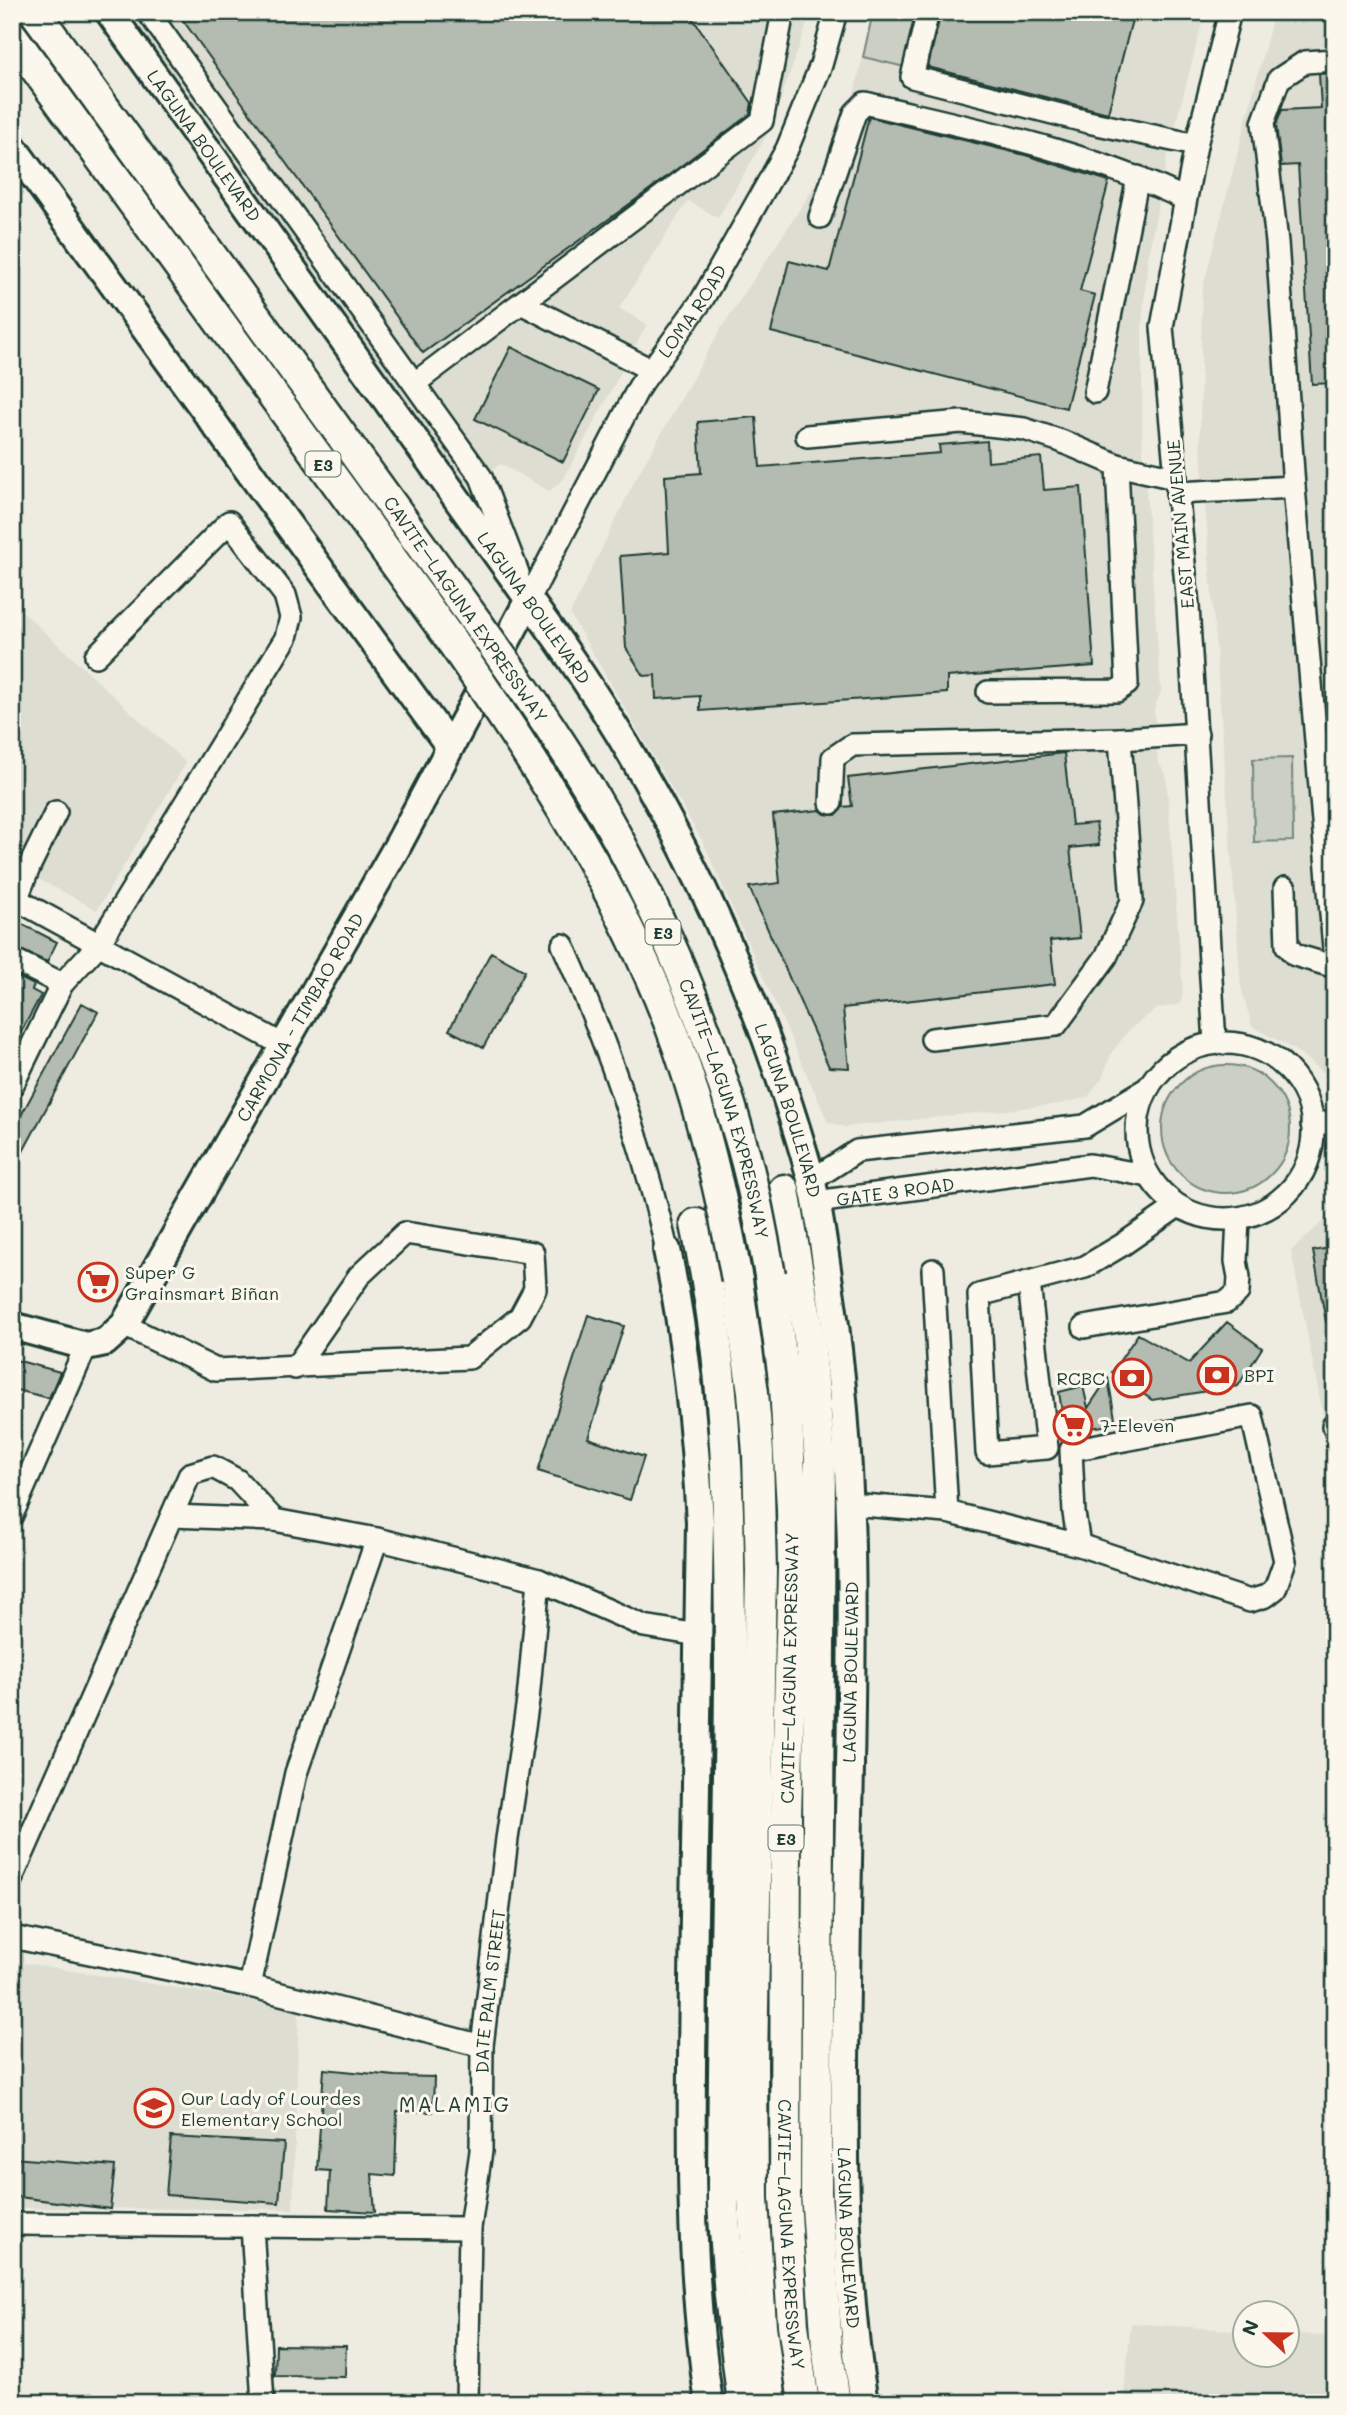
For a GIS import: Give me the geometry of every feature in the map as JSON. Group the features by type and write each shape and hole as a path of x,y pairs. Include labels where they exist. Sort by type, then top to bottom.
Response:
{"highway":[{"name":"CAVITE–LAGUNA EXPRESSWAY","path":"35,12 536,705 601,810 641,886 705,1031 740,1137 770,1275 785,1387 792,1508 786,1844 785,2197 793,2325 804,2403"},
{"name":"CAVITE–LAGUNA EXPRESSWAY","path":"12,36 453,643 513,730 578,834 616,904 654,988 699,1111 737,1280 749,1359 758,1453 761,1571 752,2063 753,2199 761,2326 771,2403"},
{"path":"800,1197 820,1459 816,2193 825,2334 835,2403"},
{"path":"698,1236 719,1359 730,1523 723,2204 730,2296 743,2403"}],"main road":[{"name":"LAGUNA BOULEVARD","path":"109,12 613,722 658,799 700,880 757,1010 840,1363 850,1504 851,1568 845,2085 847,2241 853,2325 864,2403"},
{"path":"12,146 450,747"},
{"name":"CARMONA - TIMBAO ROAD","path":"86,1346 105,1342 124,1325 398,845 528,601"},
{"name":"GATE 3 ROAD","path":"667,1250 800,1197"},
{"path":"667,1250 680,1313 694,1427 700,1522 692,2091 693,2238 701,2351 709,2403"},
{"path":"12,1326 86,1346"}],"street":[{"path":"148,12 481,477 528,601"},
{"path":"415,383 762,121 783,12"},
{"name":"LOMA ROAD","path":"528,601 639,387 702,300 788,149 821,65 836,12"},
{"path":"928,12 912,77 1088,122 1196,145"},
{"name":"EAST MAIN AVENUE","path":"1215,1043 1197,734 1162,327 1196,145 1230,12"},
{"path":"1335,60 1305,62 1279,79 1263,123 1277,242 1294,486 1335,960"},
{"path":"820,217 855,113 865,103 1040,144 1138,177 1185,199"},
{"path":"1095,392 1138,177"},
{"path":"521,303 651,370"},
{"path":"807,436 961,422 1024,429 1176,486 1294,486"},
{"path":"988,692 1117,691 1127,684 1117,465"},
{"path":"12,1086 19,1052 62,984 99,944 286,638 291,617 285,596 229,522 96,656"},
{"path":"831,803 833,758 852,745 1120,739 1197,734"},
{"path":"932,1039 1056,1025 1106,957 1132,901 1120,739"},
{"path":"56,812 14,899 285,1046"},
{"path":"1285,888 1287,946 1295,955 1335,967"},
{"path":"563,944 594,1014 621,1091 653,1189 667,1250"},
{"path":"12,959 62,984"},
{"path":"1215,1043 1258,1049 1284,1065 1302,1087 1308,1101 1312,1124 1313,1139 1297,1182 1281,1199 1261,1212 1238,1218 1208,1218 1178,1206 1157,1188 1149,1176 1140,1152 1137,1126 1148,1088 1160,1071 1177,1058 1195,1048 1215,1043"},
{"name":"GATE 3 ROAD","path":"800,1197 857,1151 1085,1126 1148,1088"},
{"path":"1312,1124 1335,1122"},
{"name":"GATE 3 ROAD","path":"800,1197 1090,1165 1149,1176"},
{"path":"1029,1282 1046,1448 987,1453 979,1294 1085,1267 1178,1206"},
{"path":"1084,1327 1227,1302 1238,1292 1238,1218"},
{"path":"124,1325 216,1370 295,1368 469,1358 520,1317 536,1289 533,1253 405,1233 359,1276 295,1368"},
{"path":"933,1269 947,1512"},
{"path":"12,1515 86,1346"},
{"path":"850,1504 947,1512 1079,1545 1250,1601 1266,1596 1275,1589 1285,1561 1252,1416 1071,1450 1073,1513 1079,1545"},
{"path":"12,1878 190,1474 213,1467 237,1480 274,1520"},
{"path":"172,1516 274,1520 377,1539 539,1580 644,1626 698,1635"},
{"path":"250,1986 296,1773 377,1539"},
{"name":"DATE PALM STREET","path":"467,2403 470,2228 481,2151 482,2046 507,1839 528,1700 539,1580"},
{"path":"12,1937 250,1986 482,2046"},
{"path":"12,2224 470,2228"},
{"path":"252,2226 263,2403"}],"shaded area":[{"path":"126,12 811,12 771,128 718,218 688,201 619,308 647,324 563,480 549,491 501,464 466,487"},
{"path":"873,12 923,12 909,68 863,57"},
{"path":"874,12 1205,12 1167,158 1148,257 1142,326 1142,437 1161,692 1154,709 1158,763 1166,774 1183,993 1180,1004 1156,1009 1130,1029 1112,1052 1102,1078 1088,1097 1060,1104 845,1127 828,1122 703,842 570,614 634,482 720,330 842,142"},
{"path":"1274,12 1335,12 1335,1086 1330,1077 1293,1049 1252,1026 1241,987 1200,435 1202,291"},
{"path":"12,602 186,763 97,910 12,865"},
{"path":"1292,758 1293,841 1254,842 1253,759"},
{"path":"1226,1065 1251,1070 1271,1084 1285,1104 1290,1129 1285,1154 1271,1174 1251,1188 1226,1193 1201,1188 1181,1174 1167,1154 1162,1129 1167,1104 1181,1084 1201,1070"},
{"path":"1335,1210 1335,1476 1291,1251"},
{"name":"Our Lady of Lourdes Elementary School","path":"12,1961 299,2008 293,2209 12,2208"},
{"path":"1131,2323 1232,2330 1232,2370 1302,2370 1302,2334 1335,2337 1335,2403 1123,2403"}],"building":[{"path":"177,12 688,12 752,103 750,114 423,353"},
{"path":"941,12 1134,12 1108,113 928,67"},
{"path":"1335,73 1335,383 1312,384 1298,165 1281,166 1276,125 1282,110 1321,108 1319,74"},
{"path":"869,117 1025,155 1109,181 1080,291 1095,295 1066,408 771,332 789,261 829,271"},
{"path":"511,347 599,390 563,462 475,419"},
{"path":"756,417 760,467 940,453 939,445 987,441 988,462 1041,457 1044,490 1081,487 1094,666 947,677 947,693 700,711 700,696 656,699 655,675 644,676 626,648 620,556 669,552 665,476 701,473 698,422"},
{"path":"1064,753 1072,825 1096,823 1099,845 1070,848 1080,938 1050,941 1055,984 843,1008 849,1068 829,1067 749,887 780,883 773,815 820,810 825,814 836,815 843,807 852,806 848,778"},
{"path":"12,919 57,942 47,962 12,946"},
{"path":"491,952 525,971 483,1048 449,1030"},
{"path":"12,974 34,985 32,990 41,995 12,1049"},
{"path":"82,1003 98,1012 12,1172 12,1132"},
{"path":"1335,1247 1335,1321 1326,1322 1313,1251"},
{"path":"588,1315 624,1326 588,1438 644,1457 630,1500 538,1471"},
{"path":"1227,1322 1262,1348 1238,1386 1152,1400 1112,1372 1138,1334 1189,1363"},
{"path":"12,1359 60,1372 49,1398 12,1389"},
{"path":"1108,1378 1116,1424 1065,1432 1059,1392 1083,1386 1088,1408"},
{"path":"324,2069 434,2077 433,2112 397,2111 395,2176 372,2174 375,2212 328,2209 330,2171 317,2170"},
{"path":"171,2137 284,2143 279,2203 166,2195"},
{"path":"12,2158 115,2166 110,2209 12,2196"},
{"path":"276,2345 346,2346 345,2377 275,2376"}],"place":[{"name":"Super G Grainsmart Biñan","path":"98,1282"},
{"name":"BPI","path":"1217,1375"},
{"name":"RCBC","path":"1132,1378"},
{"name":"7-Eleven","path":"1073,1425"},
{"name":"Our Lady of Lourdes Elementary School","path":"154,2108"}],"district":[{"name":"MALAMIG","path":"455,2103"}]}
